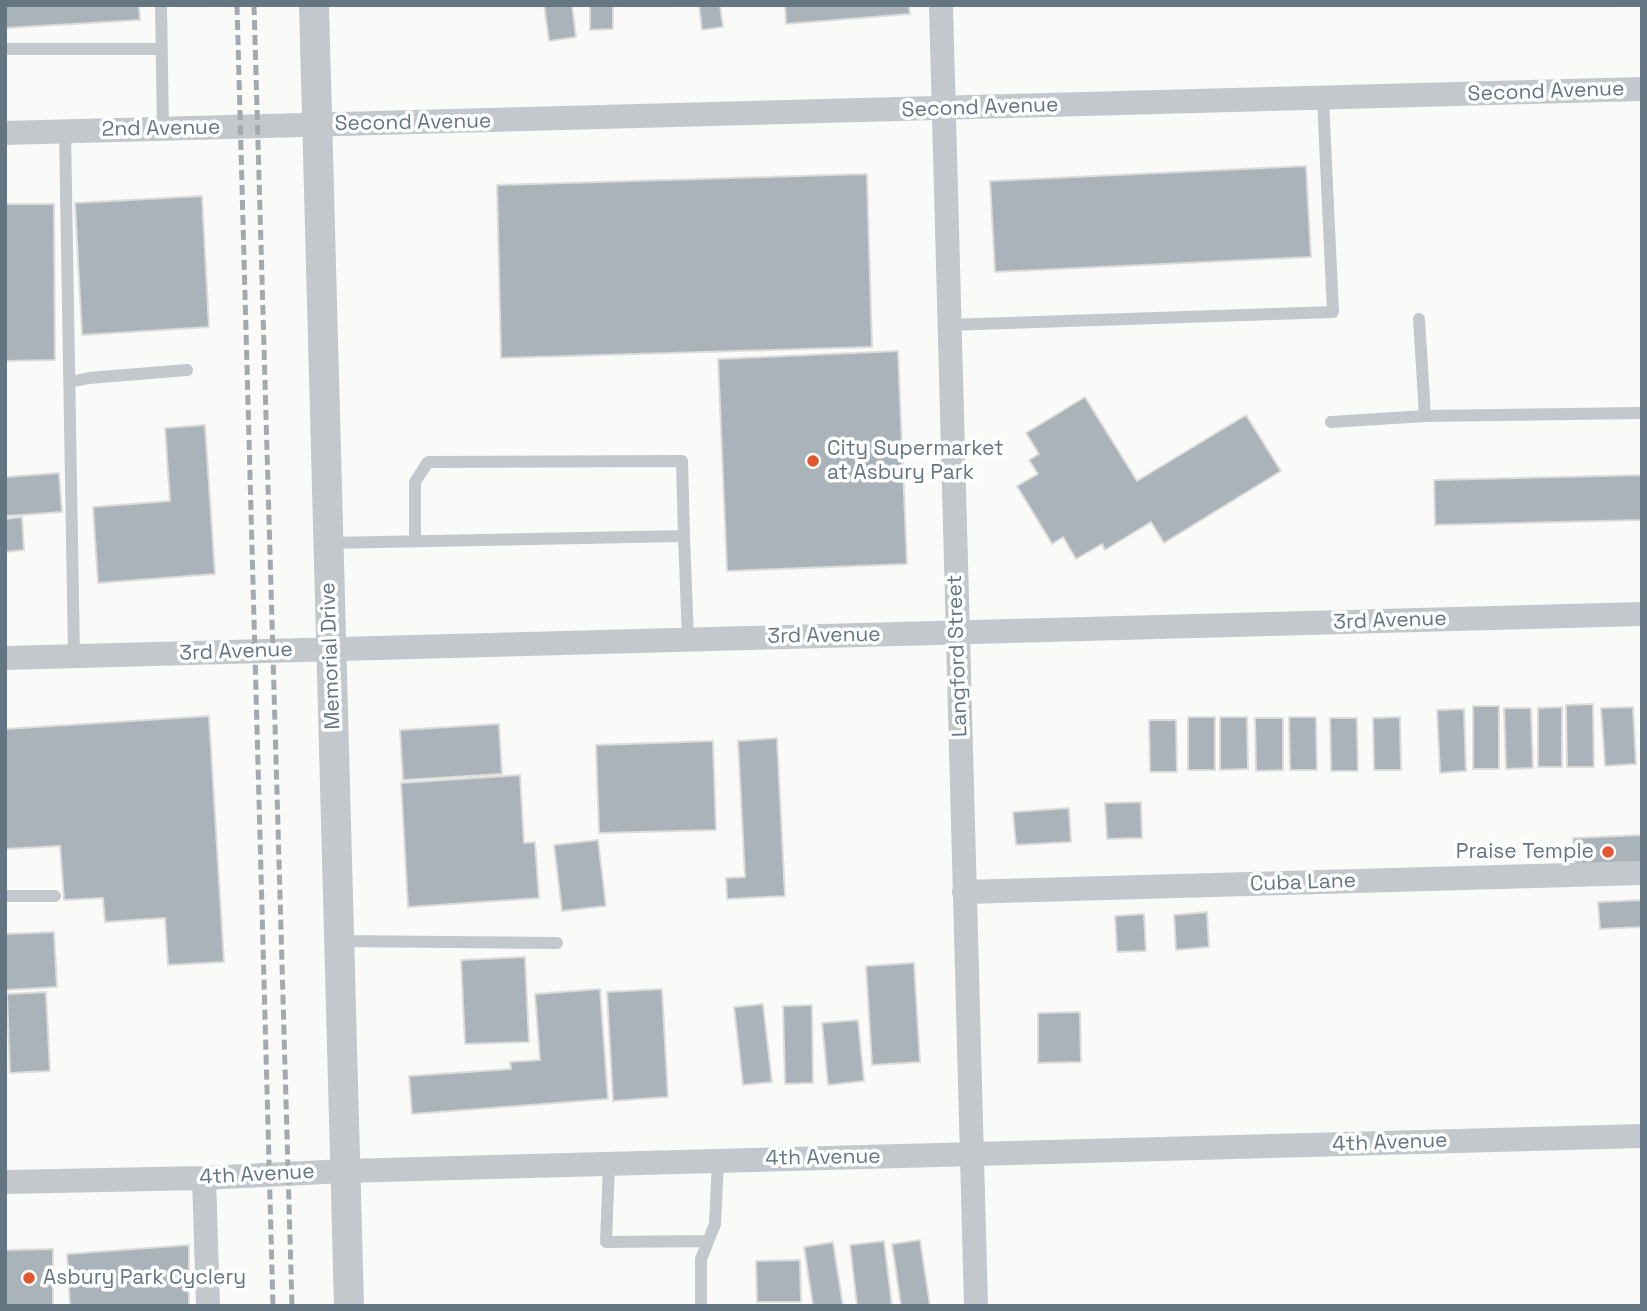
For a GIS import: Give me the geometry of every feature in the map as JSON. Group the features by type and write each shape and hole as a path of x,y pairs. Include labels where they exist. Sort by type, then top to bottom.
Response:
{"street":[{"name":"Memorial Drive","path":"314,5 349,1306"},
{"name":"Langford Street","path":"941,5 976,1306"},
{"name":"Second Avenue","path":"317,125 1642,89"},
{"name":"2nd Avenue","path":"5,133 317,125"},
{"name":"3rd Avenue","path":"5,658 1642,614"},
{"name":"Cuba Lane","path":"964,892 1642,873"},
{"name":"4th Avenue","path":"5,1182 1642,1136"},
{"path":"204,1178 208,1306"}],"lane":[{"path":"161,5 163,129"},
{"path":"5,49 162,49"},
{"path":"949,326 1333,312 1323,99"},
{"path":"65,131 74,656"},
{"path":"1419,319 1425,416"},
{"path":"70,382 187,370"},
{"path":"1331,422 1425,416 1642,413"},
{"path":"415,541 415,482 428,462 682,461 688,639"},
{"path":"328,543 684,536"},
{"path":"5,896 55,896"},
{"path":"339,941 557,943"},
{"path":"701,1306 701,1259 715,1224 718,1161"},
{"path":"609,1164 606,1242 708,1241"}],"building":[{"path":"5,5 139,5 140,20 5,28"},
{"path":"544,5 572,5 576,37 549,41"},
{"path":"590,5 613,5 613,29 590,30"},
{"path":"699,5 720,5 723,27 702,30"},
{"path":"785,5 909,5 910,14 786,24"},
{"path":"1306,166 1311,257 995,272 990,181"},
{"path":"867,174 872,347 501,358 497,185"},
{"path":"202,196 209,327 82,335 75,203"},
{"path":"5,204 54,204 55,360 5,361"},
{"name":"City Supermarket at Asbury Park","path":"898,351 907,564 727,571 718,359"},
{"path":"1085,397 1137,481 1246,415 1281,471 1164,543 1151,522 1105,550 1102,544 1076,559 1063,537 1052,544 1017,486 1038,474 1029,460 1039,454 1026,433"},
{"path":"205,425 215,574 98,583 93,507 170,501 165,428"},
{"path":"59,473 62,512 5,516 5,477"},
{"path":"1642,475 1642,520 1435,525 1434,480"},
{"path":"22,517 24,550 5,552 5,519"},
{"path":"1593,704 1594,767 1567,767 1566,705"},
{"path":"1473,706 1499,706 1499,769 1473,769"},
{"path":"1562,707 1562,767 1538,767 1538,708"},
{"path":"1633,707 1636,764 1605,766 1601,708"},
{"path":"1504,708 1531,708 1533,768 1506,769"},
{"path":"1464,709 1466,771 1440,773 1437,710"},
{"path":"209,716 224,962 168,965 165,918 105,922 103,898 64,900 60,846 5,849 5,729"},
{"path":"1188,717 1215,717 1215,770 1188,770"},
{"path":"1220,717 1247,717 1248,769 1220,770"},
{"path":"1289,717 1316,717 1317,770 1290,770"},
{"path":"1400,717 1401,770 1374,770 1373,718"},
{"path":"1255,718 1283,718 1283,770 1256,771"},
{"path":"1330,718 1357,718 1358,771 1331,771"},
{"path":"1149,720 1176,720 1177,772 1150,772"},
{"path":"499,724 502,774 403,780 400,730"},
{"path":"777,738 785,896 727,899 726,878 745,877 738,741"},
{"path":"713,741 716,830 599,833 596,745"},
{"path":"520,775 524,843 535,842 539,898 408,907 401,783"},
{"path":"1141,802 1142,838 1107,839 1105,803"},
{"path":"1069,808 1071,842 1016,845 1013,812"},
{"name":"Praise Temple","path":"1642,835 1642,866 1575,869 1573,838"},
{"path":"598,840 606,906 562,911 554,845"},
{"path":"1642,900 1642,927 1600,929 1598,902"},
{"path":"1207,912 1209,947 1176,950 1174,915"},
{"path":"1144,914 1146,951 1117,952 1115,916"},
{"path":"54,932 57,987 5,990 5,934"},
{"path":"525,957 529,1042 465,1044 461,960"},
{"path":"914,963 920,1062 872,1065 866,966"},
{"path":"600,989 608,1099 412,1114 409,1076 511,1069 510,1062 540,1060 535,994"},
{"path":"662,989 668,1097 613,1101 607,992"},
{"path":"46,992 50,1071 10,1073 7,994"},
{"path":"763,1004 772,1082 743,1085 734,1007"},
{"path":"812,1005 813,1083 785,1084 783,1006"},
{"path":"1080,1012 1081,1062 1038,1063 1038,1013"},
{"path":"858,1020 864,1081 828,1085 822,1023"},
{"path":"920,1240 930,1306 901,1306 892,1244"},
{"path":"884,1241 892,1306 857,1306 850,1245"},
{"path":"833,1242 843,1306 813,1306 804,1247"},
{"path":"189,1245 189,1306 70,1306 67,1254"},
{"name":"Asbury Park Cyclery","path":"53,1249 53,1306 5,1306 5,1250"},
{"path":"800,1260 801,1302 757,1302 756,1261"}],"railway":[{"path":"237,5 273,1306"},
{"path":"254,5 292,1306"}],"place":[{"name":"City Supermarket at Asbury Park","path":"813,461"},
{"name":"Praise Temple","path":"1608,852"},
{"name":"Asbury Park Cyclery","path":"29,1278"}]}
